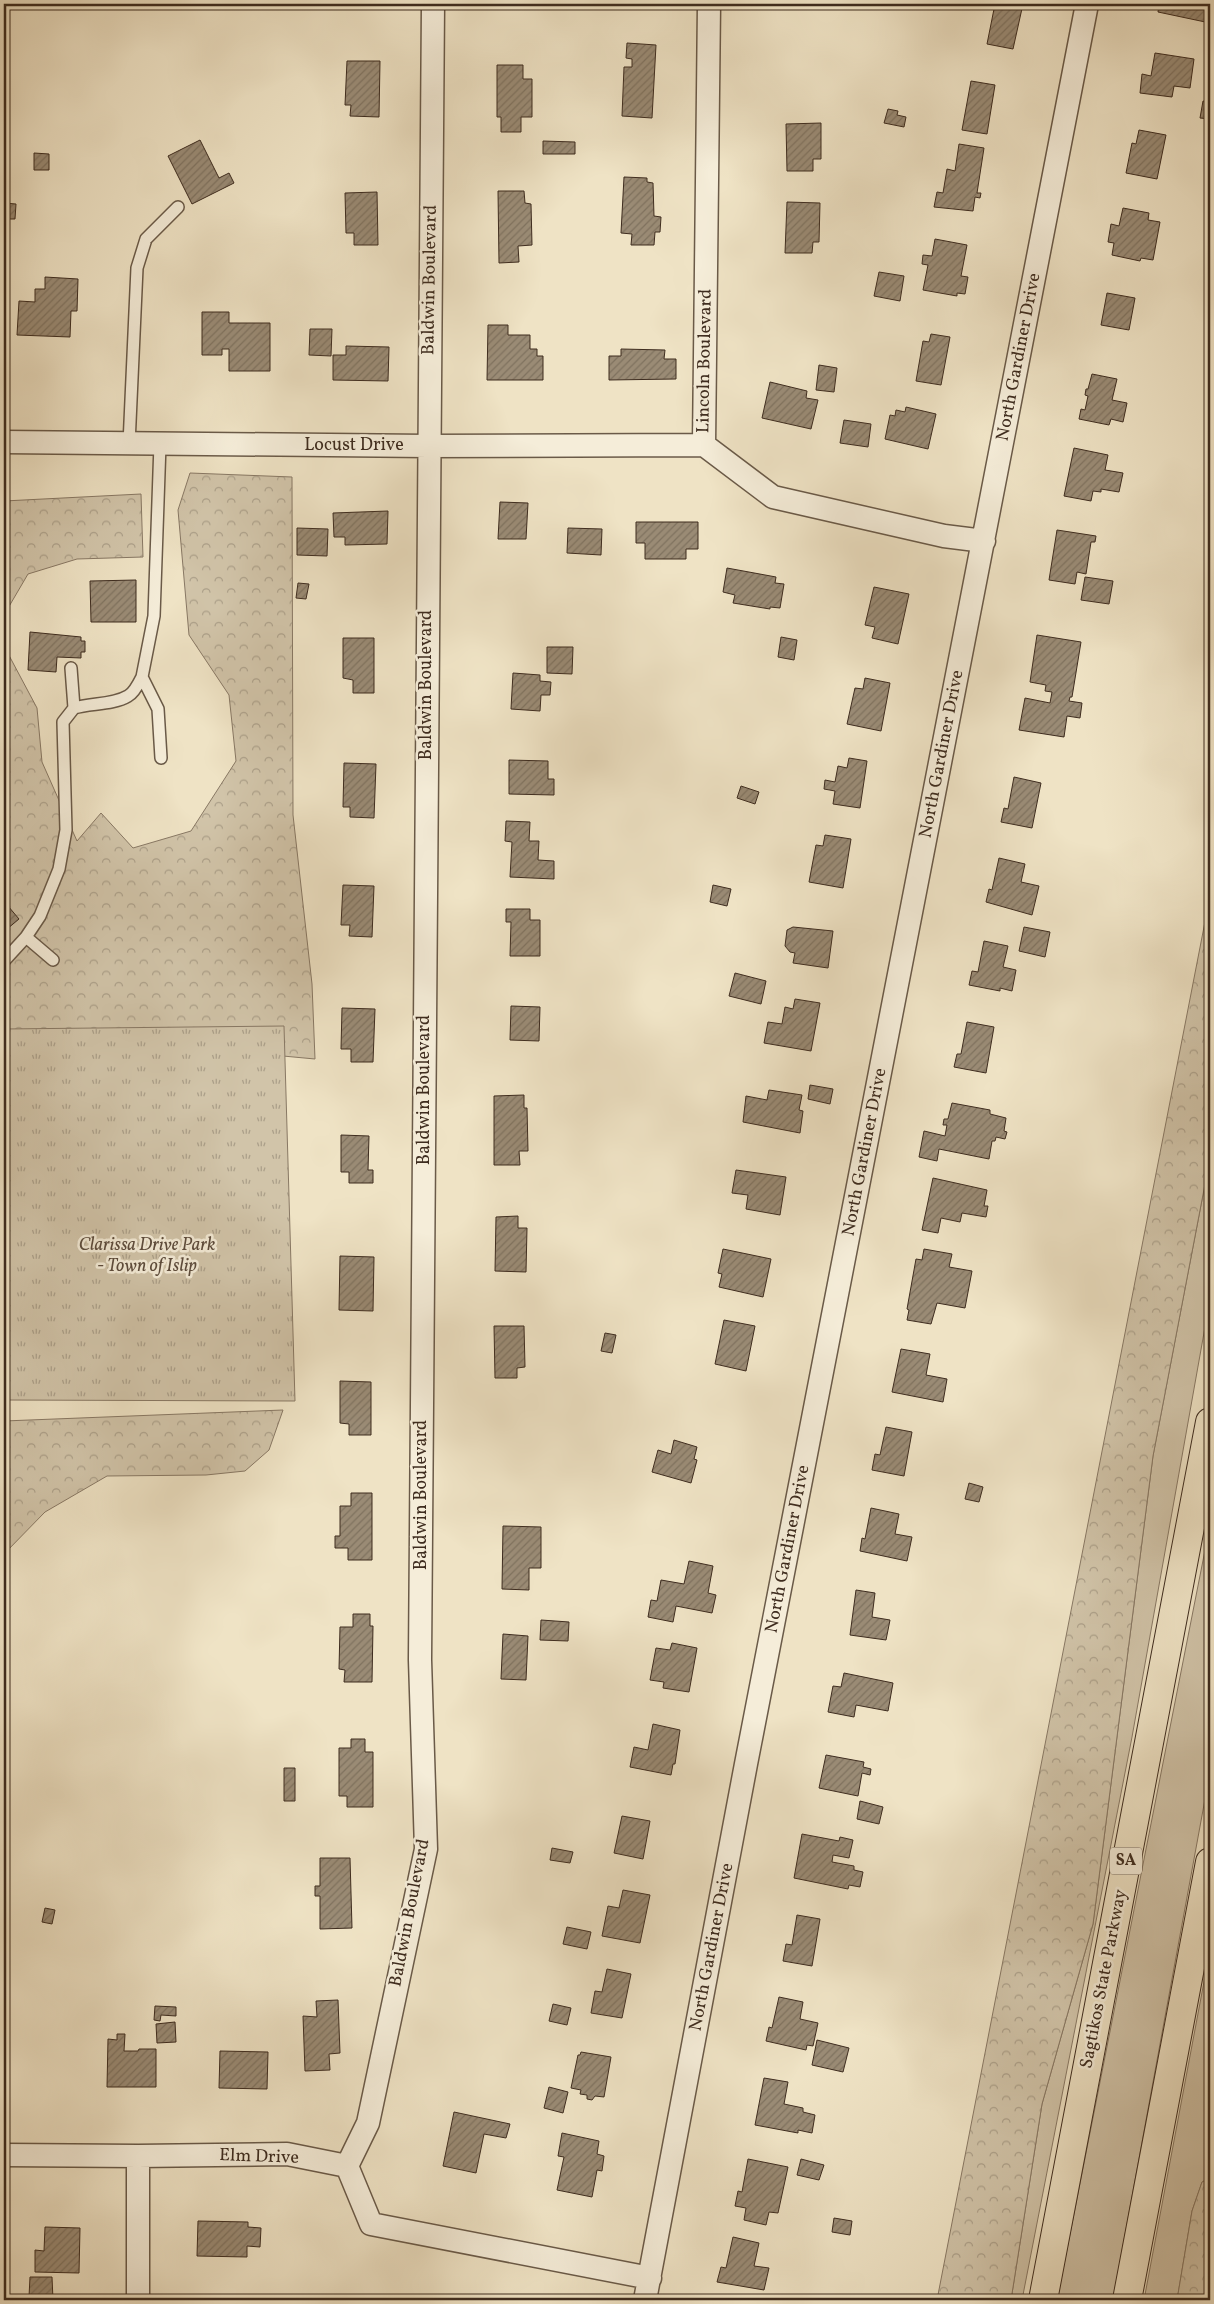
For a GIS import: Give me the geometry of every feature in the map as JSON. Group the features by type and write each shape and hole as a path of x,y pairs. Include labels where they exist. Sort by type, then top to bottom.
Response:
{"highway":[{"name":"Sagtikos State Parkway","path":"1043,2300 1210,1422"},
{"path":"1127,2300 1210,1862"}],"street":[{"name":"Baldwin Boulevard","path":"347,2166 368,2122 426,1849 420,1650 428,446 433,4"},
{"name":"Lincoln Boulevard","path":"709,4 704,445 773,497 944,536 984,541"},
{"name":"North Gardiner Drive","path":"645,2300 754,1725 1087,4"},
{"name":"Locust Drive","path":"4,442 428,446 704,445"},
{"name":"Elm Drive","path":"4,2155 287,2154 347,2166"},
{"path":"138,2156 138,2300"},
{"path":"347,2166 371,2224 650,2278"}],"lane":[{"path":"130,444 137,268 146,239 178,207"},
{"path":"4,960 26,937 40,916 59,869 66,830 64,722 74,708 130,696 142,677 154,616 160,444"},
{"path":"71,668 74,708"},
{"path":"142,677 158,709 161,758"},
{"path":"26,937 53,960"}],"green space":[{"path":"190,473 292,477 293,815 312,984 315,1059 4,1030 4,646 37,708 42,762 77,841 101,813 133,848 191,831 236,761 229,695 189,635 178,510"},
{"path":"141,494 143,557 77,559 28,574 4,615 4,501"},
{"path":"1210,896 1210,1158 1153,1456 1093,1924 1042,2104 1011,2300 937,2300"},
{"name":"Clarissa Drive Park - Town of Islip","path":"284,1026 295,1401 4,1400 4,1029"},
{"path":"1210,1158 1210,1299 1132,1737 1022,2300 1011,2300 1042,2104 1093,1924 1153,1456"},
{"path":"283,1410 269,1450 245,1471 206,1475 107,1476 45,1512 4,1554 4,1421"},
{"path":"1210,1525 1210,1772 1113,2300 1057,2300"},
{"path":"1210,1950 1210,2178 1202,2182 1192,2211 1177,2300 1144,2300"},
{"path":"1210,2178 1210,2300 1177,2300 1192,2211 1202,2182"}],"building":[{"path":"995,4 1023,4 1013,49 987,44"},
{"path":"1159,4 1210,4 1210,23 1158,12"},
{"path":"627,43 656,45 652,118 622,116 624,67 632,67 632,59 626,58"},
{"path":"1155,53 1194,59 1190,88 1174,86 1172,97 1140,93 1142,74 1151,76"},
{"path":"347,61 380,61 379,117 350,116 351,105 345,105"},
{"path":"497,65 523,65 523,79 532,79 532,117 521,117 521,132 501,132 501,117 497,117"},
{"path":"971,81 995,85 987,134 962,130"},
{"path":"1203,101 1210,102 1210,119 1200,118"},
{"path":"888,109 898,111 897,115 906,117 904,127 884,123"},
{"path":"821,123 821,159 813,159 813,171 787,171 786,124"},
{"path":"1139,130 1166,135 1157,179 1126,173 1132,143 1136,144"},
{"path":"200,140 219,178 229,173 234,183 192,204 168,156"},
{"path":"543,141 575,142 575,154 543,154"},
{"path":"959,144 984,148 977,193 981,193 980,198 975,197 973,211 934,207 937,192 943,193 947,169 955,171"},
{"path":"34,153 49,154 49,170 34,170"},
{"path":"624,177 647,178 647,182 653,183 654,216 661,217 660,232 655,232 654,245 631,245 632,234 621,233"},
{"path":"498,191 524,191 525,203 531,204 532,245 518,246 519,262 499,263"},
{"path":"377,192 378,245 354,245 354,233 346,233 345,193"},
{"path":"787,202 820,203 819,242 813,242 812,253 785,253"},
{"path":"4,203 16,204 15,219 4,219"},
{"path":"1123,208 1149,213 1148,220 1160,222 1153,260 1141,258 1140,261 1112,255 1114,243 1108,242 1111,224 1119,226"},
{"path":"935,239 967,245 961,276 968,277 965,294 957,293 957,296 923,290 928,265 922,264 923,255 932,256"},
{"path":"879,272 904,276 900,301 874,296"},
{"path":"45,277 78,279 77,311 71,311 70,337 17,335 19,301 35,302 35,289 45,289"},
{"path":"1107,293 1135,298 1129,330 1101,325"},
{"path":"202,312 229,312 229,323 270,323 270,371 229,371 229,349 222,349 222,355 202,355"},
{"path":"488,325 508,325 508,335 530,335 530,349 537,349 537,356 543,356 543,380 487,380"},
{"path":"310,329 332,329 331,356 309,355"},
{"path":"931,334 950,337 941,385 916,381 923,341 929,342"},
{"path":"346,346 389,347 388,381 333,380 333,355 346,355"},
{"path":"621,349 665,350 664,359 676,359 676,379 609,380 609,356 621,356"},
{"path":"819,365 837,368 834,392 816,390"},
{"path":"1092,374 1117,379 1112,400 1127,403 1123,422 1111,419 1109,425 1079,419 1081,409 1085,410 1088,396 1085,395 1086,389 1088,389"},
{"path":"770,382 807,391 806,398 818,400 811,429 762,418"},
{"path":"906,407 936,414 928,449 885,439 890,415 895,416 896,410 905,412"},
{"path":"844,420 871,424 868,447 840,443"},
{"path":"1074,448 1108,455 1105,470 1123,473 1119,492 1101,489 1101,492 1093,491 1091,501 1064,496"},
{"path":"500,502 528,503 526,539 498,539"},
{"path":"388,511 387,544 345,545 345,537 334,537 333,513"},
{"path":"636,522 698,522 698,549 686,549 686,559 645,559 645,543 636,543"},
{"path":"297,528 328,529 327,556 297,555"},
{"path":"568,528 602,529 601,555 567,553"},
{"path":"1057,530 1096,536 1095,542 1091,542 1086,574 1077,572 1075,584 1049,580"},
{"path":"727,568 776,577 775,583 784,584 780,608 770,607 770,609 733,603 735,595 723,592"},
{"path":"1085,577 1113,581 1109,604 1081,600"},
{"path":"136,580 136,622 91,622 90,581"},
{"path":"298,583 309,584 306,599 296,598"},
{"path":"874,587 909,594 898,644 872,638 875,627 865,625"},
{"path":"30,632 81,637 81,641 85,641 85,652 81,652 81,658 57,657 56,672 28,670"},
{"path":"1037,635 1081,642 1072,697 1070,697 1069,701 1082,703 1080,718 1067,716 1064,737 1019,730 1025,698 1050,703 1052,692 1045,691 1046,685 1030,682"},
{"path":"781,637 797,640 794,660 778,657"},
{"path":"343,638 374,638 374,693 353,693 353,680 343,678"},
{"path":"547,647 573,647 572,674 547,673"},
{"path":"513,673 540,675 540,681 551,682 550,695 541,695 540,711 511,709"},
{"path":"865,678 890,683 881,731 847,724 855,688 863,689"},
{"path":"849,758 867,761 860,808 833,804 835,791 824,789 825,780 835,782 838,766 847,768"},
{"path":"509,760 548,761 548,779 554,779 554,795 509,794"},
{"path":"344,763 376,764 374,818 350,817 350,807 343,807"},
{"path":"1014,777 1041,783 1032,828 1001,822 1004,808 1008,809"},
{"path":"741,786 759,792 755,804 737,798"},
{"path":"506,821 530,822 529,841 539,841 538,860 554,861 554,879 510,877 512,842 505,841"},
{"path":"825,835 851,839 843,888 809,882 816,845 823,846"},
{"path":"999,858 1025,864 1021,882 1039,886 1032,915 986,902 989,889 992,890"},
{"path":"343,885 374,886 372,937 349,936 350,925 341,925"},
{"path":"713,885 731,889 727,906 710,902"},
{"path":"8,906 19,919 7,929 4,925 4,909"},
{"path":"506,909 530,909 530,920 540,920 540,956 510,956 511,922 506,922"},
{"path":"793,927 833,931 828,968 793,963 795,953 790,952 785,946 787,930"},
{"path":"1024,927 1050,932 1045,957 1019,951"},
{"path":"984,941 1008,946 1003,967 1016,970 1012,991 1000,988 1000,991 969,985 972,971 978,972"},
{"path":"735,973 766,981 761,1004 729,996"},
{"path":"795,999 820,1003 811,1051 764,1043 768,1022 782,1024 785,1007 793,1009"},
{"path":"511,1006 540,1007 539,1041 510,1040"},
{"path":"342,1008 375,1009 373,1062 351,1062 351,1049 341,1049"},
{"path":"967,1022 994,1027 986,1073 954,1067 957,1054 961,1054"},
{"path":"810,1085 833,1089 830,1104 808,1099"},
{"path":"769,1090 802,1095 799,1110 803,1111 800,1133 743,1122 746,1096 767,1100"},
{"path":"524,1095 524,1108 527,1108 528,1151 519,1151 520,1165 494,1165 494,1096"},
{"path":"952,1103 990,1110 990,1114 1006,1118 1004,1131 1007,1132 1005,1139 996,1137 995,1141 992,1141 989,1159 939,1149 937,1161 919,1157 924,1131 945,1136 947,1125 943,1125 944,1119 948,1119"},
{"path":"341,1135 369,1136 368,1170 373,1170 373,1183 349,1183 349,1172 341,1172"},
{"path":"736,1170 786,1177 780,1215 746,1209 748,1195 732,1193"},
{"path":"933,1178 987,1190 984,1206 988,1206 986,1217 962,1213 960,1222 941,1218 938,1233 922,1230"},
{"path":"518,1216 518,1228 527,1228 526,1272 495,1271 496,1217"},
{"path":"723,1249 771,1259 763,1297 719,1287 722,1274 718,1273"},
{"path":"924,1249 952,1254 949,1267 972,1271 965,1308 937,1303 931,1324 907,1320 909,1310 907,1309 916,1259 922,1260"},
{"path":"340,1256 374,1257 373,1311 339,1310"},
{"path":"724,1320 755,1326 746,1371 715,1364"},
{"path":"494,1326 524,1326 525,1367 517,1368 517,1378 495,1378"},
{"path":"605,1333 616,1335 612,1353 601,1351"},
{"path":"901,1349 930,1354 926,1375 947,1379 943,1402 892,1392"},
{"path":"340,1381 371,1382 371,1435 349,1435 349,1424 340,1423"},
{"path":"886,1427 912,1432 904,1476 872,1470 875,1454 880,1455"},
{"path":"674,1440 697,1447 694,1459 697,1460 691,1483 652,1472 658,1450 671,1454"},
{"path":"969,1483 983,1487 979,1502 965,1499"},
{"path":"351,1493 372,1493 372,1560 348,1560 348,1548 335,1548 335,1536 340,1536 340,1506 351,1506"},
{"path":"871,1508 899,1514 895,1534 912,1537 907,1561 860,1551 862,1538 865,1539"},
{"path":"503,1526 541,1527 541,1568 529,1568 529,1590 502,1589"},
{"path":"689,1561 713,1566 708,1593 716,1595 712,1613 676,1606 673,1622 648,1617 651,1600 657,1601 661,1580 684,1584"},
{"path":"856,1590 875,1593 872,1617 890,1620 886,1640 850,1635"},
{"path":"353,1614 370,1614 370,1626 373,1626 372,1682 344,1682 345,1670 339,1669 340,1627 353,1627"},
{"path":"541,1620 569,1622 568,1641 540,1640"},
{"path":"503,1634 528,1636 526,1680 501,1679"},
{"path":"672,1643 697,1648 689,1692 663,1688 664,1682 650,1680 656,1648 670,1650"},
{"path":"844,1673 893,1683 888,1711 856,1705 854,1717 828,1712 833,1686 841,1687"},
{"path":"653,1724 680,1730 675,1764 673,1764 671,1775 630,1767 634,1747 648,1750"},
{"path":"351,1739 365,1739 365,1752 373,1752 373,1807 347,1807 347,1796 339,1796 339,1748 351,1748"},
{"path":"826,1755 864,1762 863,1767 871,1769 870,1775 862,1773 858,1796 819,1788"},
{"path":"284,1768 295,1768 295,1801 284,1801"},
{"path":"860,1801 883,1807 879,1824 857,1819"},
{"path":"622,1816 650,1821 643,1859 614,1853"},
{"path":"802,1834 839,1841 840,1837 853,1840 849,1858 833,1855 832,1862 854,1866 854,1870 863,1872 860,1887 849,1885 848,1889 794,1878"},
{"path":"552,1848 573,1852 570,1863 550,1860"},
{"path":"320,1858 350,1858 352,1928 320,1929 320,1896 315,1896 315,1886 320,1886"},
{"path":"623,1890 650,1895 640,1943 602,1936 608,1906 619,1908"},
{"path":"45,1908 55,1910 52,1924 42,1922"},
{"path":"797,1915 820,1919 812,1966 783,1961 786,1944 792,1945"},
{"path":"567,1927 591,1932 587,1949 563,1944"},
{"path":"607,1969 631,1974 622,2018 591,2013 595,1991 602,1992"},
{"path":"779,1997 803,2002 800,2019 818,2023 813,2046 807,2045 806,2050 766,2041 769,2027 772,2028"},
{"path":"338,2000 340,2053 329,2054 330,2070 305,2071 303,2016 317,2017 316,2001"},
{"path":"553,2004 571,2008 567,2025 549,2021"},
{"path":"155,2006 176,2007 176,2016 161,2015 160,2021 154,2020"},
{"path":"175,2022 176,2042 157,2043 156,2024"},
{"path":"117,2034 125,2034 124,2051 156,2049 156,2087 107,2087 108,2039 117,2040"},
{"path":"817,2040 849,2048 843,2072 812,2065"},
{"path":"220,2051 268,2052 267,2089 219,2088"},
{"path":"581,2052 611,2057 604,2097 595,2096 592,2100 587,2099 587,2095 580,2094 581,2090 571,2088 578,2055"},
{"path":"764,2078 788,2082 784,2104 803,2108 803,2112 815,2115 812,2133 798,2130 798,2133 755,2125"},
{"path":"549,2087 568,2092 563,2113 544,2108"},
{"path":"454,2112 510,2124 506,2138 484,2134 476,2173 443,2166"},
{"path":"562,2133 599,2141 597,2154 604,2156 602,2171 597,2170 592,2197 557,2190 564,2157 558,2156"},
{"path":"748,2159 788,2167 778,2213 769,2212 766,2225 744,2220 746,2208 735,2206 738,2191 742,2192"},
{"path":"801,2159 824,2165 819,2180 797,2175"},
{"path":"834,2218 852,2221 850,2235 832,2232"},
{"path":"198,2221 248,2222 248,2227 261,2228 260,2247 247,2246 247,2257 197,2256"},
{"path":"45,2227 80,2228 79,2273 35,2272 35,2250 44,2251"},
{"path":"733,2237 759,2243 754,2266 769,2268 764,2290 717,2282 721,2267 726,2268"},
{"path":"30,2277 52,2277 53,2300 31,2300 31,2297 29,2297"},
{"path":"197,2297 232,2297 232,2300 197,2300"}]}
